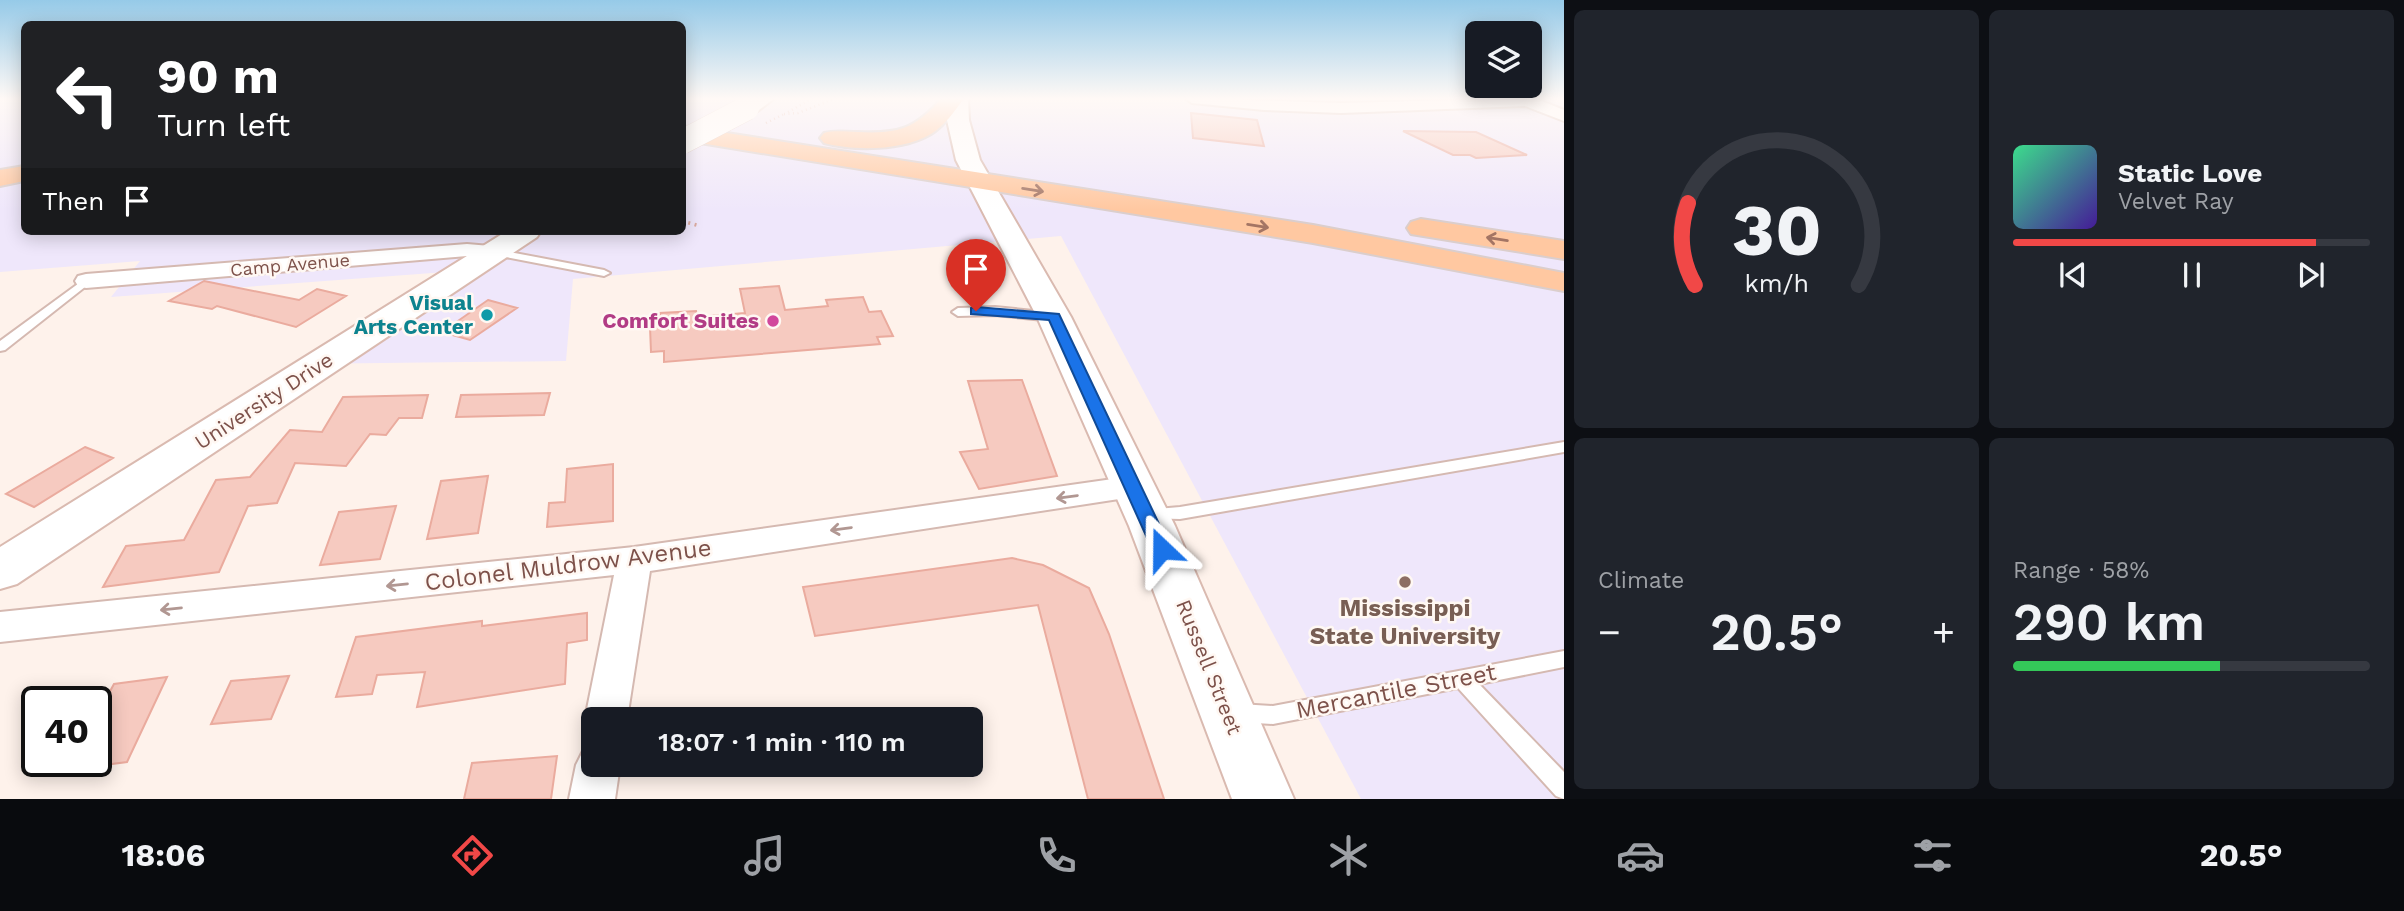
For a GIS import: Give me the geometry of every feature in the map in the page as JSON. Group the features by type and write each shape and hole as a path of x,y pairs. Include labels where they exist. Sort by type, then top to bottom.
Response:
{"main road":[{"path":"700,135 1564,250"},
{"path":"804,135 974,171 1564,282"},
{"path":"822,138 872,139 902,135"},
{"path":"0,171 21,168"},
{"path":"0,178 21,174"}],"street":[{"name":"Russell Street","path":"963,135 974,171 1054,317 1140,501 1263,799"},
{"name":"University Drive","path":"0,570 521,235"},
{"name":"Camp Avenue","path":"86,281 467,250 494,252"},
{"name":"Colonel Muldrow Avenue","path":"0,626 634,560 1140,501"},
{"path":"608,707 634,560"},
{"path":"592,799 596,777"}],"lane":[{"path":"494,252 604,273"},
{"path":"0,347 86,281"},
{"path":"958,312 995,311 1054,317"},
{"path":"1140,501 1180,513 1564,447"},
{"name":"Mercantile Street","path":"1227,713 1273,715 1564,659"},
{"path":"1463,680 1564,788"}],"path":[{"path":"686,222 700,226"}],"shaded area":[{"name":"Mississippi State University","path":"0,135 21,135 21,235 686,235 686,135 1564,135 1564,799 1361,799 1061,236 573,279 566,361 297,364 446,272 111,297 140,261 0,272"}],"building":[{"path":"1193,135 1261,135 1264,146 1193,138"},
{"path":"1412,135 1483,135 1527,155 1476,158 1470,155 1453,155"},
{"path":"204,281 299,300 317,289 346,296 296,327 217,306 212,309 169,301"},
{"name":"Comfort Suites","path":"779,286 785,310 828,306 826,300 863,297 869,312 881,311 893,336 877,337 880,344 664,362 664,351 651,352 650,327 661,326 660,313 696,311 697,317 745,313 740,289"},
{"name":"Visual Arts Center","path":"488,300 517,308 470,340 442,332"},
{"path":"1022,380 1057,476 979,489 960,452 988,449 968,381"},
{"path":"550,393 544,415 456,417 461,395"},
{"path":"428,395 422,418 399,418 386,435 370,434 346,466 295,463 277,503 248,506 219,572 103,587 126,546 184,540 216,480 250,477 290,430 322,432 343,397"},
{"path":"85,447 113,458 34,507 6,494"},
{"path":"613,464 613,521 547,527 549,503 565,502 567,469"},
{"path":"488,476 478,533 427,539 441,481"},
{"path":"396,506 380,559 320,565 339,512"},
{"path":"1012,558 1043,565 1089,588 1109,634 1164,799 1088,799 1038,605 815,636 803,587"},
{"path":"587,613 587,640 567,643 565,684 417,707 425,672 377,675 372,694 336,697 356,637 482,621 482,626"},
{"path":"289,676 271,719 211,724 231,681"},
{"path":"167,677 127,762 112,764 112,688 114,684"},
{"path":"557,756 551,799 464,799 472,763"}],"place":[{"name":"Visual Arts Center","path":"487,315"},
{"name":"Comfort Suites","path":"773,321"},
{"name":"Mississippi State University","path":"1405,582"}],"route":[{"path":"976,311 1054,317 1162,549"}]}
